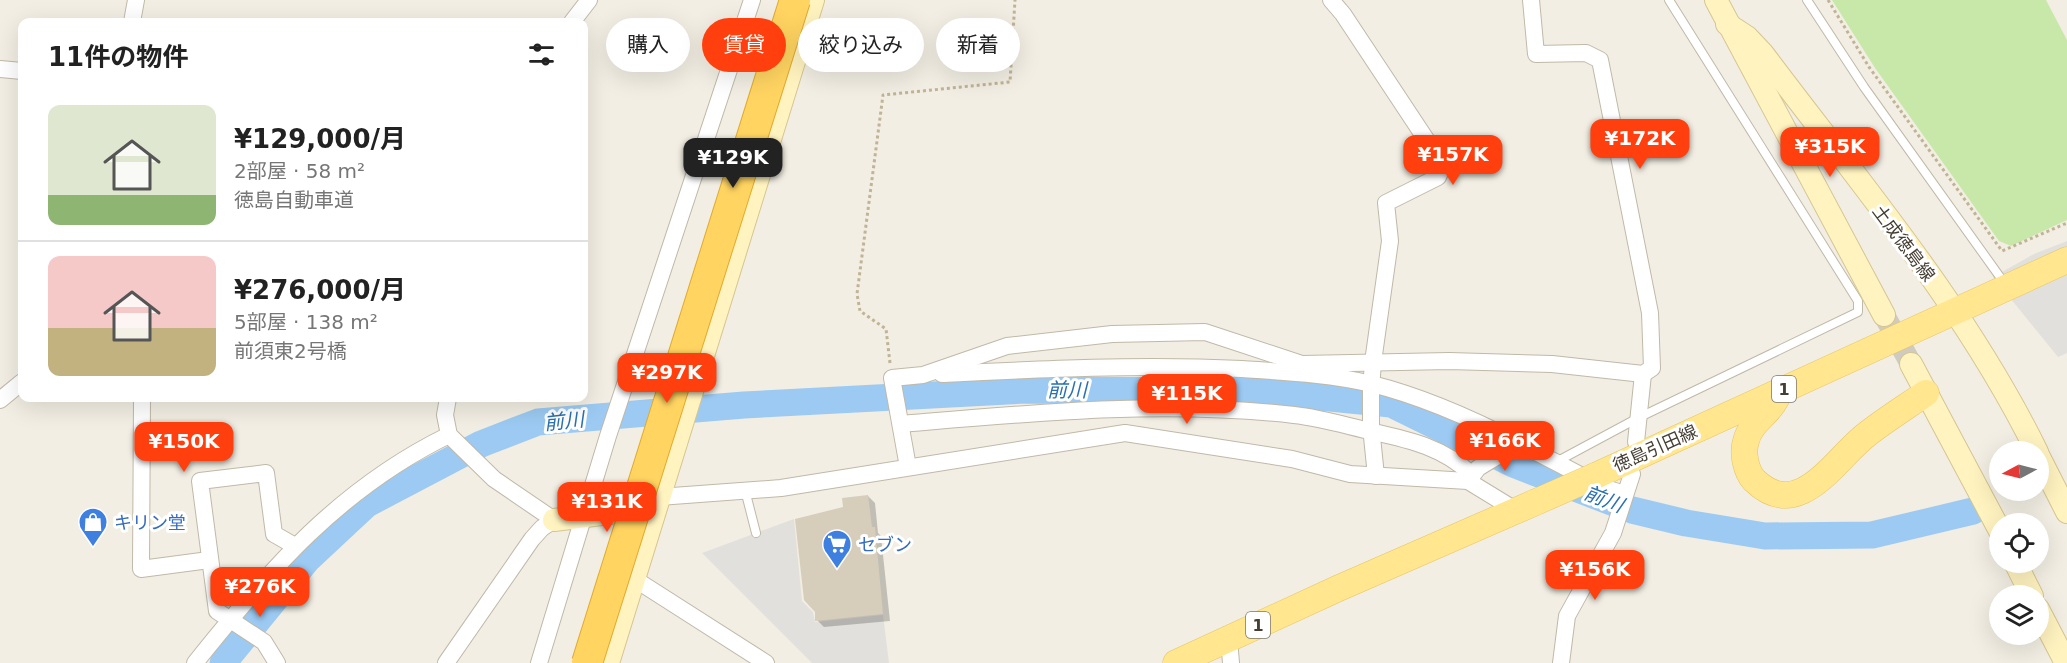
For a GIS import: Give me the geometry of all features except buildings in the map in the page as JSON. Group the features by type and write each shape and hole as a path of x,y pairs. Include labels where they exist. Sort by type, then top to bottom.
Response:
{"highway":[{"path":"587,663 795,0"}],"main road":[{"path":"608,663 813,0"},
{"name":"土成徳島線","path":"1716,0 1884,315"},
{"name":"土成徳島線","path":"1727,24 1747,37 1763,54 1963,307 2032,441"},
{"name":"徳島引田線","path":"1176,663 1230,651 1527,507 2067,260"},
{"path":"1911,364 1990,513"},
{"path":"1779,392 1773,405 1750,428 1744,444 1745,462 1752,478 1765,488 1780,495 1794,494 1820,481 1864,436 1926,393"},
{"name":"土成徳島線","path":"2049,476 2067,513"},
{"path":"554,520 657,502"},
{"path":"2049,630 2066,663"}],"street":[{"path":"133,18 136,0"},
{"path":"575,18 589,0"},
{"path":"539,663 608,436 752,0"},
{"path":"1331,0 1343,14 1443,165 1438,177 1386,203 1390,241 1373,362 1372,386 1371,429 1376,476"},
{"path":"923,375 1007,346 1112,334 1204,332 1302,364 1373,362 1552,364 1644,374 1652,368 1650,313 1600,60 1586,53 1536,54 1531,0"},
{"path":"1703,0 1727,24"},
{"path":"0,69 18,71"},
{"path":"908,467 893,380 923,375 1112,366 1189,367 1325,376 1372,386 1471,418 1517,445 1625,496"},
{"path":"1636,442 1644,374"},
{"path":"0,400 18,385"},
{"path":"142,402 141,569 209,560"},
{"path":"446,663 532,539 554,520 477,465 451,437 445,415 447,402"},
{"path":"900,421 1064,410 1154,407 1295,415 1371,429 1430,447 1458,461 1472,475 1527,507"},
{"path":"657,502 815,483 1125,433 1292,459 1350,474 1376,476 1472,475 1517,445"},
{"path":"195,663 295,546 327,515 384,471 451,437"},
{"path":"277,663 264,642 217,611 200,481 266,473 274,534 295,546"},
{"path":"1561,663 1567,616 1613,533 1632,474"},
{"path":"633,578 766,663"}],"lane":[{"path":"1555,462 1638,418 1858,312 1858,301 1669,0"},
{"path":"1807,0 1864,87 2000,277"},
{"path":"745,490 756,533"}],"path":[{"path":"893,380 886,329 860,311 857,294 883,95 1010,82 1015,0"},
{"path":"1828,0 1869,67 2002,251 2067,223"}],"green space":[{"path":"1832,0 2046,0 2067,40 2067,220 2011,246 1999,241 1875,68"}],"shaded area":[{"path":"2067,241 2067,353 2058,357 1993,277 2034,254"},
{"path":"794,519 802,601 813,612 815,622 883,615 889,663 812,663 702,553"}],"waterway":[{"name":"前川","path":"223,663 307,560 367,504 481,444 538,422 744,405 1026,390 1259,391 1391,404 1513,464 1632,510 1686,523 1765,536 1872,535 1973,511"}],"tunnel":[{"path":"1884,315 1911,364"}],"place":[{"name":"キリン堂","path":"93,548"},
{"name":"セブン","path":"837,570"}]}
